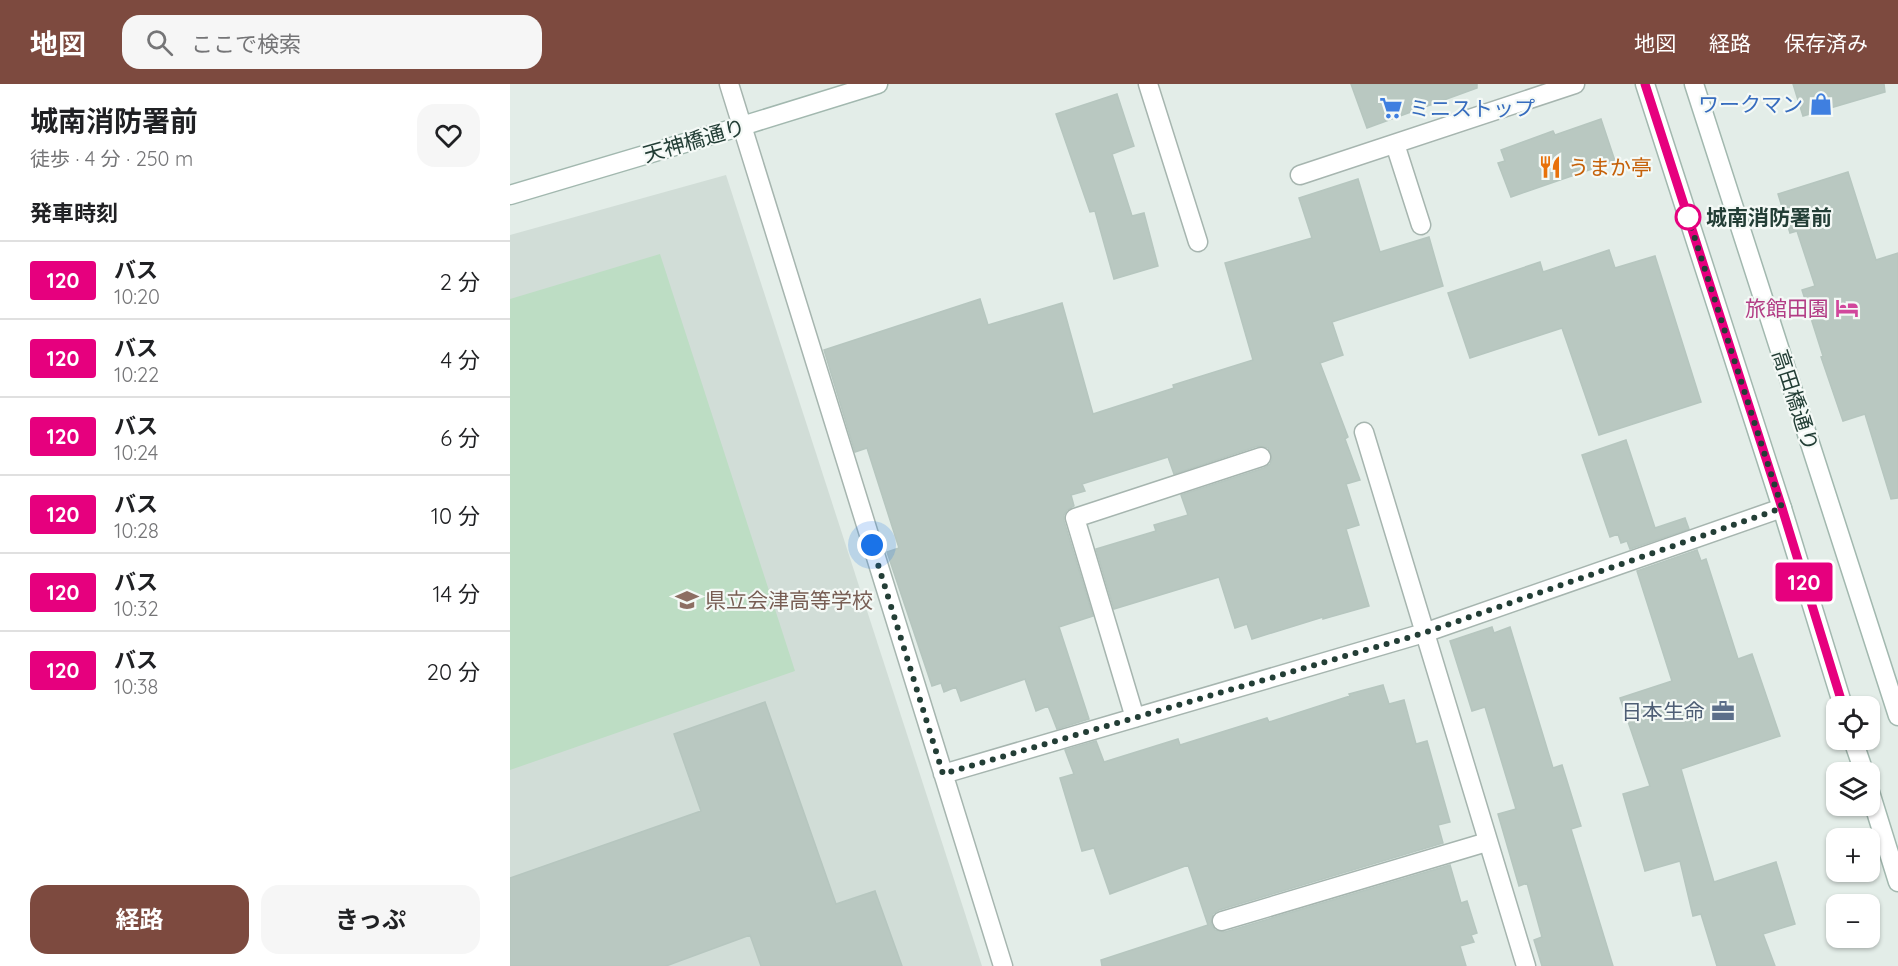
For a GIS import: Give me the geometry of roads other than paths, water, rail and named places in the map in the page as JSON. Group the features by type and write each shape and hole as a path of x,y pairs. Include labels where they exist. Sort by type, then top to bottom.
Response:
{"street":[{"path":"729,84 1003,966"},
{"name":"天神橋通り","path":"510,195 878,84"},
{"path":"1148,84 1198,242"},
{"path":"1300,175 1575,84"},
{"path":"1645,84 1782,508 1840,696"},
{"name":"高田橋通り","path":"1694,84 1898,716"},
{"path":"1395,144 1421,225"},
{"path":"1364,432 1526,966"},
{"path":"1135,718 1075,518 1261,457"},
{"path":"943,774 1424,633 1782,508"},
{"path":"1877,816 1898,882"},
{"path":"1221,921 1487,842"}],"place":[{"name":"ワークマン","path":"1821,104"},
{"name":"ミニストップ","path":"1391,108"},
{"name":"うまか亭","path":"1550,167"},
{"name":"城南消防署前","path":"1688,217"},
{"name":"旅館田園","path":"1847,308"},
{"name":"県立会津高等学校","path":"687,600"},
{"name":"日本生命","path":"1723,711"}]}
